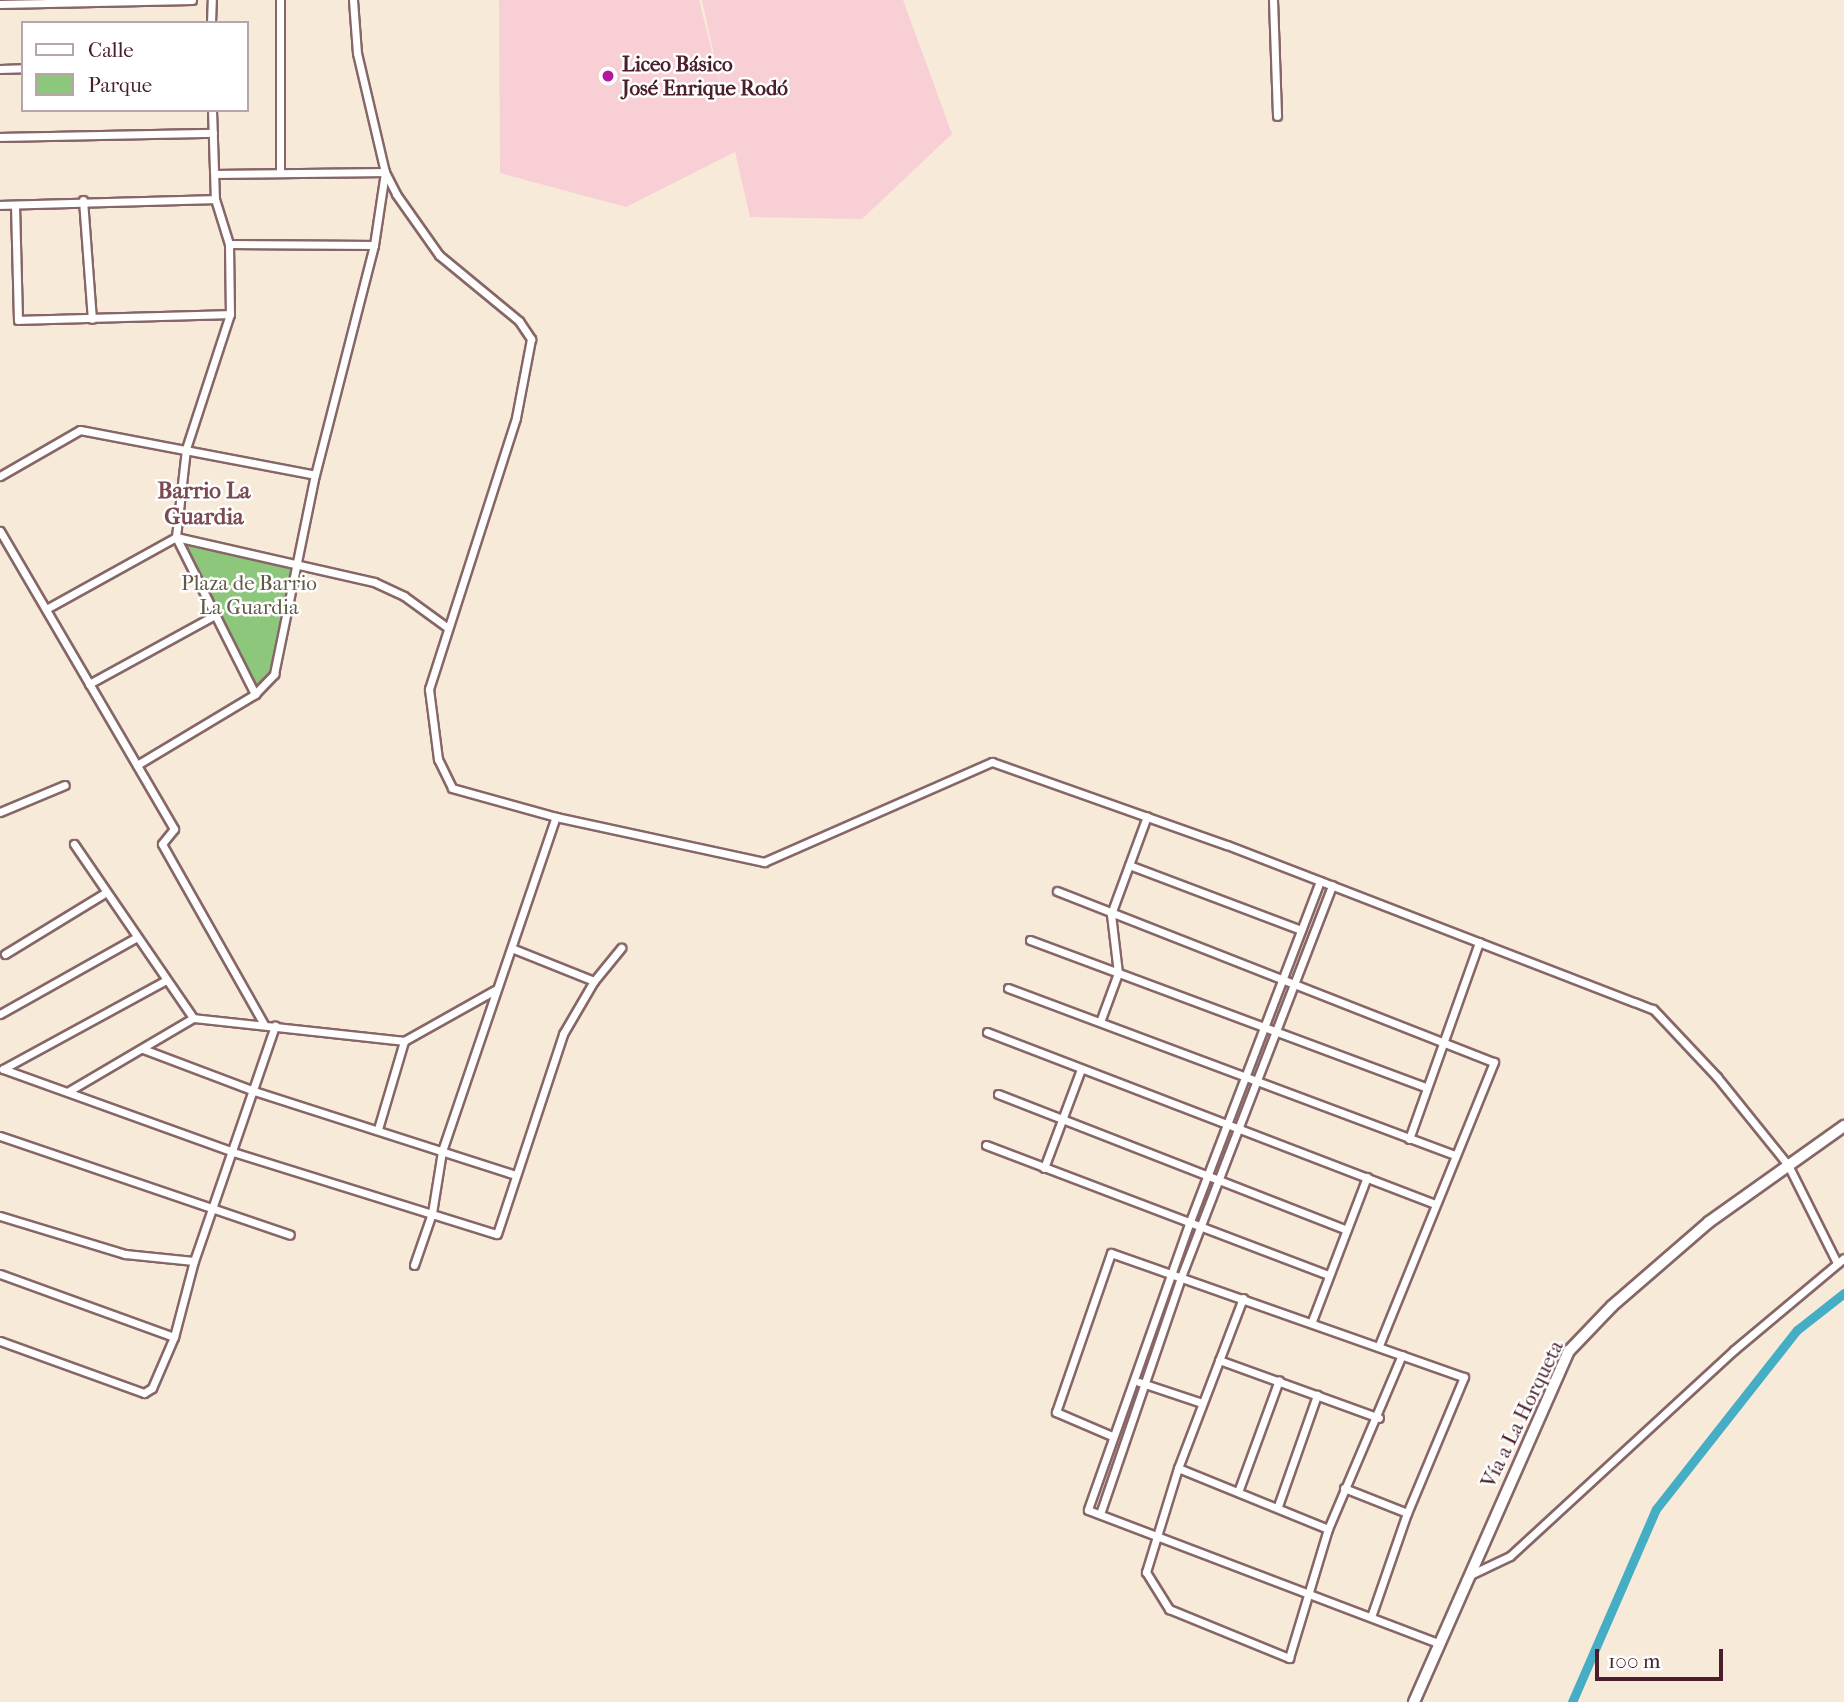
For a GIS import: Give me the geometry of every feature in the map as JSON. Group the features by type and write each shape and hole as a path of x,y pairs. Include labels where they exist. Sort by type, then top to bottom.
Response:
{"main road":[{"name":"Vía a La Horqueta","path":"1414,1702 1569,1351 1659,1263 1844,1126"}],"street":[{"path":"0,4 192,0"},
{"path":"211,21 212,0"},
{"path":"280,0 280,171"},
{"path":"353,0 357,53 385,172 439,255 519,321 531,339 516,418 429,689 445,778 452,788 556,817 764,863 992,762 1332,885 1653,1009 1717,1077 1788,1165 1841,1260 1734,1350 1510,1556 1470,1575"},
{"path":"1273,0 1277,116"},
{"path":"0,69 21,68"},
{"path":"212,112 215,199 229,244 230,314 186,449 176,537 255,694"},
{"path":"0,137 213,133"},
{"path":"216,174 280,171 385,172"},
{"path":"136,765 255,694 274,674 299,564 315,475 374,245 385,172"},
{"path":"0,205 83,200 215,199"},
{"path":"83,200 92,319"},
{"path":"15,205 18,320 230,314"},
{"path":"229,244 374,245"},
{"path":"0,476 80,430 315,475"},
{"path":"0,531 48,608 174,830 162,844 264,1024"},
{"path":"48,608 176,537 374,582 404,596 449,628"},
{"path":"89,684 214,615"},
{"path":"0,812 65,785"},
{"path":"1100,1022 1118,973 1111,914 1147,816"},
{"path":"414,1265 432,1213 442,1151 495,990 514,949 556,817"},
{"path":"74,844 105,894 193,1018"},
{"path":"1129,865 1301,930"},
{"path":"1320,881 1189,1224 1088,1510 1158,1534 1305,1595 1439,1643"},
{"path":"1100,1514 1181,1277 1332,885"},
{"path":"1057,891 1494,1062 1379,1345"},
{"path":"5,954 105,894"},
{"path":"0,1014 137,937"},
{"path":"1030,940 1426,1087"},
{"path":"1409,1139 1479,942"},
{"path":"166,980 3,1069 233,1152 497,1234 555,1052 594,981 621,948"},
{"path":"514,949 594,981"},
{"path":"1008,988 1455,1155"},
{"path":"69,1091 193,1018 404,1041 495,990"},
{"path":"0,1341 144,1393 152,1388 174,1337 194,1261 275,1026"},
{"path":"987,1032 1435,1204"},
{"path":"378,1129 404,1041"},
{"path":"143,1049 254,1091 515,1175"},
{"path":"1044,1168 1082,1069"},
{"path":"998,1094 1346,1230"},
{"path":"0,1136 290,1235"},
{"path":"986,1145 1329,1275"},
{"path":"1312,1321 1367,1177"},
{"path":"0,1216 125,1254 194,1261"},
{"path":"1112,1436 1056,1412 1111,1253 1312,1321 1465,1377 1407,1513 1371,1617"},
{"path":"0,1274 174,1337"},
{"path":"1243,1298 1178,1468 1146,1572 1169,1609 1289,1658 1305,1595 1328,1529 1379,1418 1402,1355"},
{"path":"1219,1360 1379,1418"},
{"path":"1134,1379 1202,1403"},
{"path":"1238,1492 1279,1380"},
{"path":"1278,1506 1317,1395"},
{"path":"1178,1468 1278,1506 1328,1529"},
{"path":"1345,1488 1407,1513"}],"shaded area":[{"path":"499,0 699,0 722,92 702,0 903,0 952,134 862,219 750,217 735,152 626,207 500,173"}],"green space":[{"name":"Plaza de Barrio La Guardia","path":"176,537 299,564 274,674 255,694"}],"waterway":[{"path":"1572,1702 1656,1509 1797,1330 1844,1293"}],"place":[{"name":"Liceo Básico José Enrique Rodó","path":"608,76"}],"district":[{"name":"Barrio La Guardia","path":"204,504"}]}
